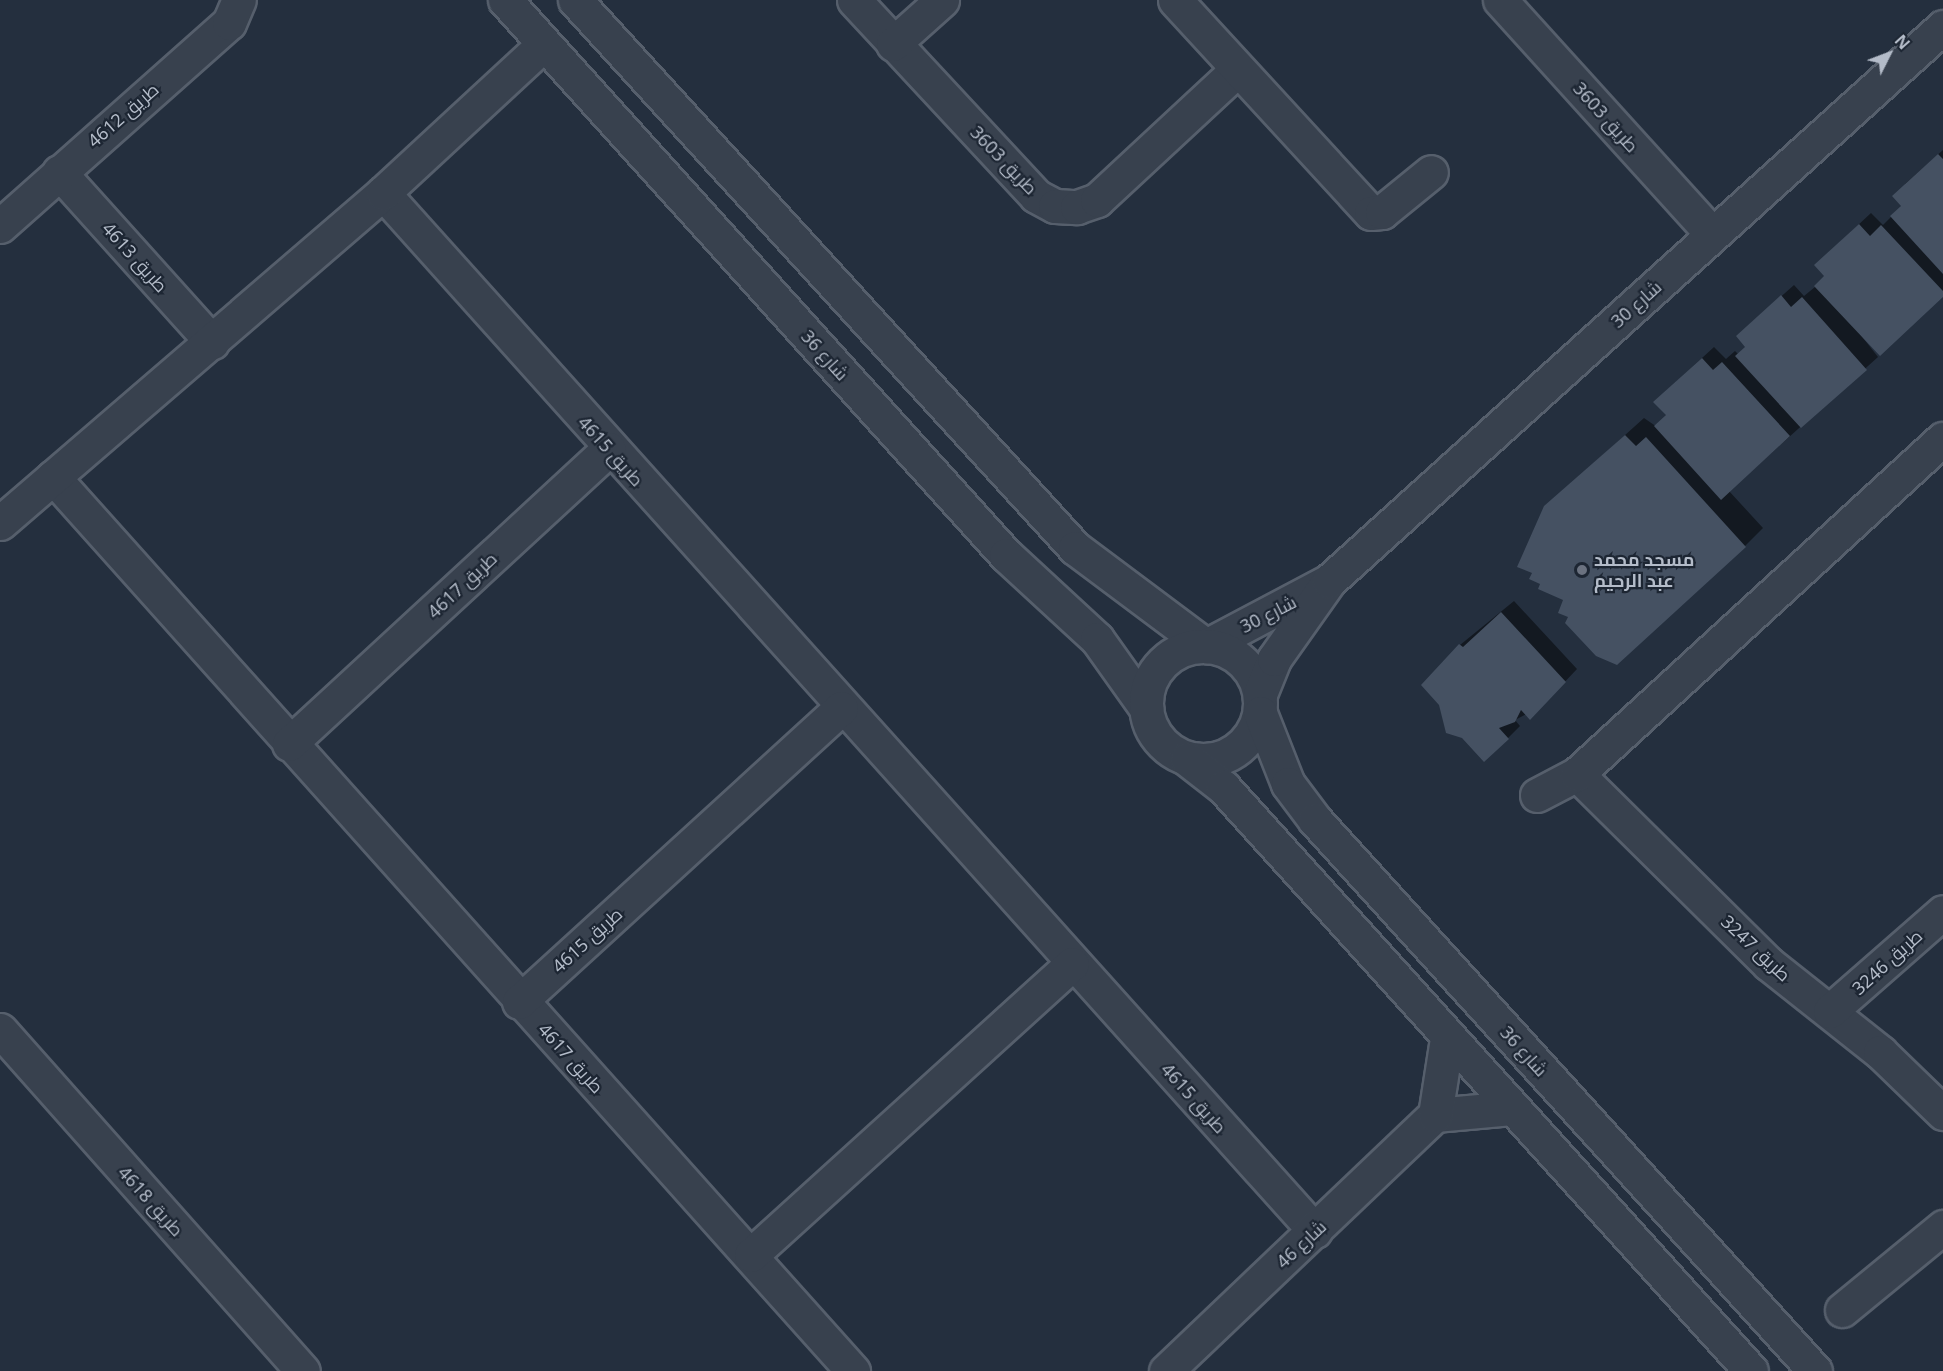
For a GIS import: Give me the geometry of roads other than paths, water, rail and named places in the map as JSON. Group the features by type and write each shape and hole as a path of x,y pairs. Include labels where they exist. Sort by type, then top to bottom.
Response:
{"street":[{"name":"طريق 4612","path":"0,226 58,172 229,23 239,0"},
{"name":"شارع 36","path":"504,0 990,538 1097,639 1146,708"},
{"path":"575,0 1075,548 1206,646 1242,661 1260,704 1240,748 1215,760 1187,759"},
{"name":"طريق 3603","path":"854,0 1036,196 1066,206 1097,200 1238,69"},
{"path":"893,44 942,0"},
{"path":"1175,0 1371,213 1382,212 1431,172"},
{"name":"طريق 3603","path":"1500,0 1712,234"},
{"name":"شارع 30","path":"1260,704 1274,659 1329,581 1943,27"},
{"path":"0,523 382,193 544,44"},
{"name":"طريق 4613","path":"58,172 212,342"},
{"name":"طريق 4615","path":"382,193 841,708 1315,1231"},
{"path":"1537,795 1577,774 1943,439"},
{"name":"طريق 4617","path":"289,744 609,449"},
{"name":"طريق 4617","path":"53,477 519,1002 751,1255 853,1371"},
{"name":"شارع 30","path":"1206,646 1329,581"},
{"path":"1206,646 1175,653 1162,663 1152,676 1146,708 1159,740 1223,787 1447,1038 1751,1371"},
{"name":"شارع 36","path":"1260,704 1288,784 1315,820 1815,1371"},
{"name":"طريق 4615","path":"519,1002 841,708"},
{"name":"طريق 3247","path":"1577,774 1769,964 1830,1011 1943,1113"},
{"name":"طريق 3246","path":"1830,1011 1943,912"},
{"path":"751,1255 1072,964"},
{"name":"طريق 4618","path":"0,1030 303,1371"},
{"path":"1447,1038 1435,1115 1512,1108"},
{"name":"شارع 46","path":"1166,1371 1435,1115"},
{"path":"1842,1310 1943,1227"}],"place":[{"name":"مسجد محمد عبد الرحيم","path":"1582,570"}]}
